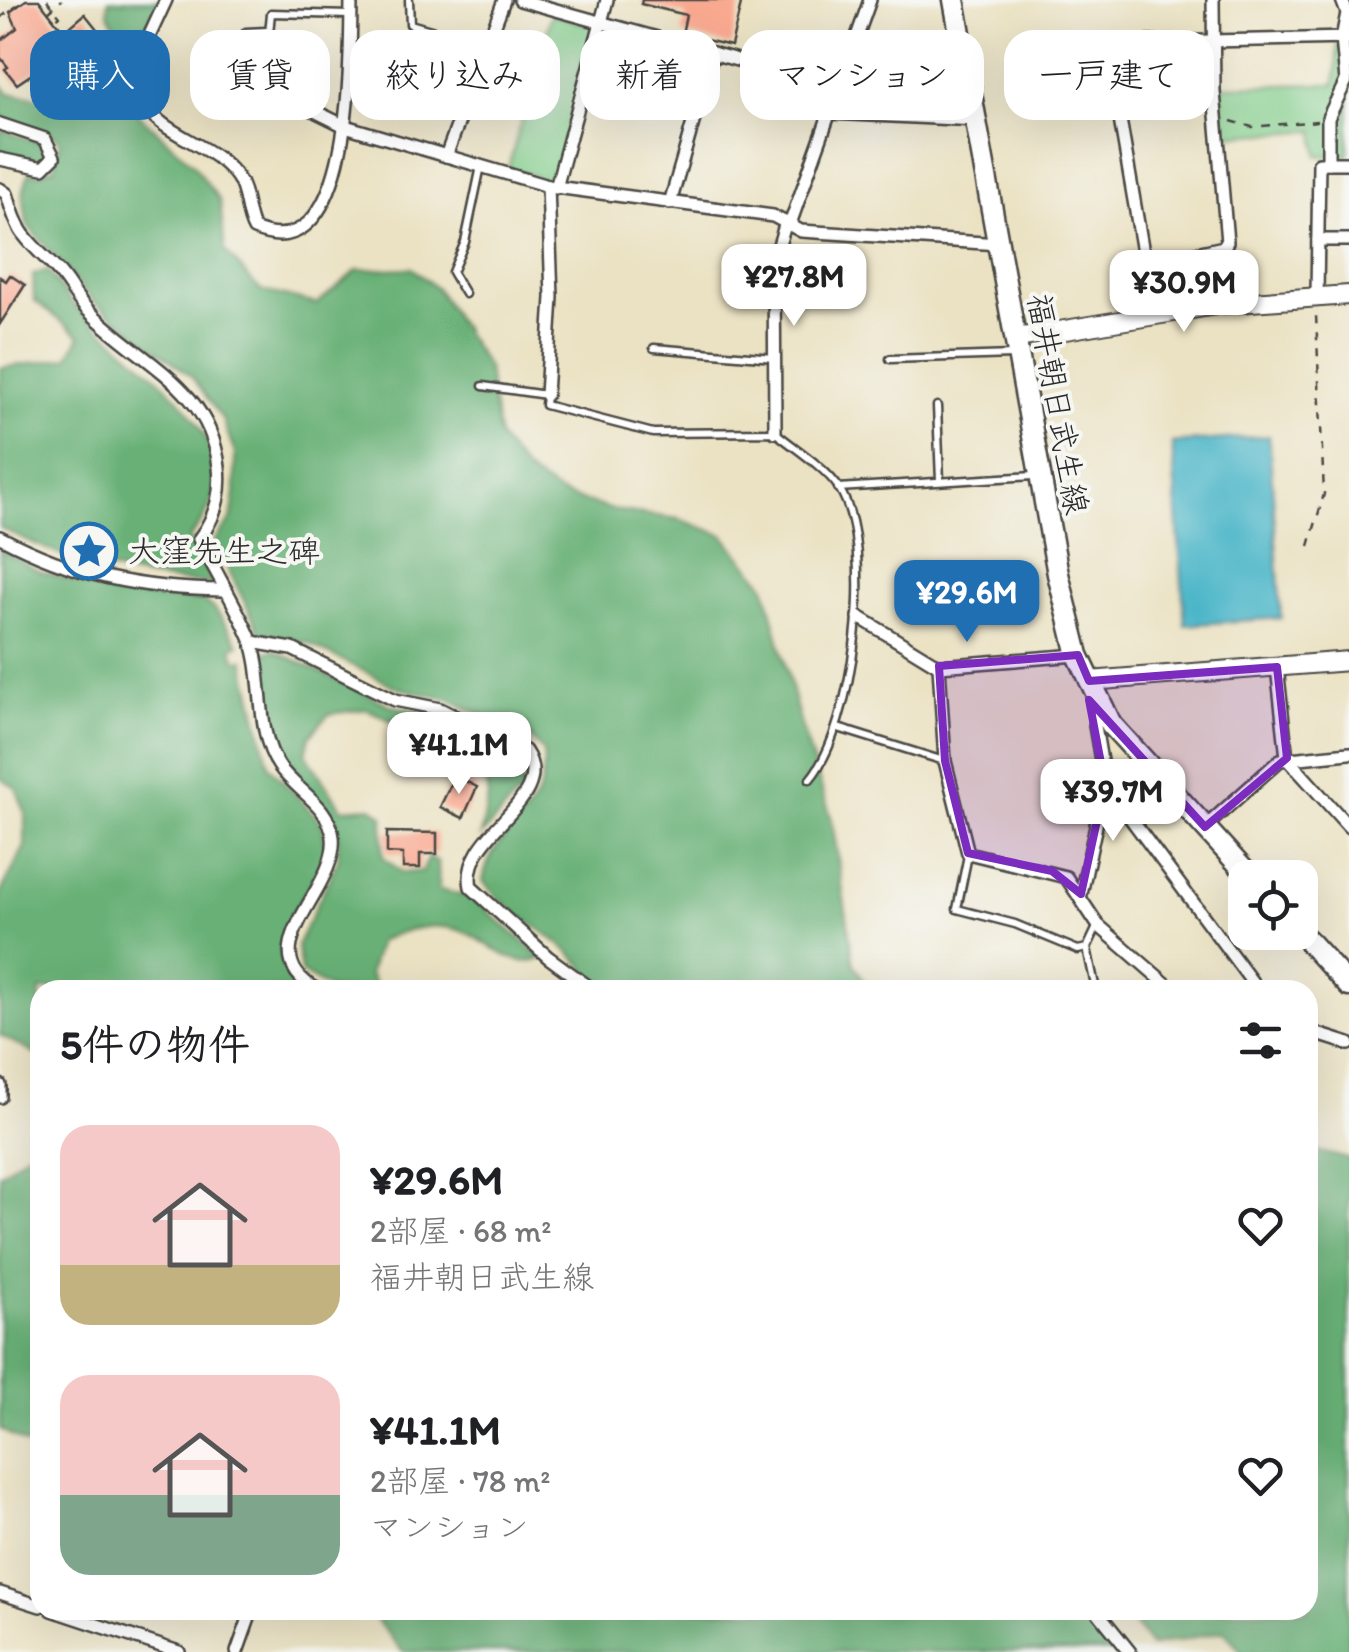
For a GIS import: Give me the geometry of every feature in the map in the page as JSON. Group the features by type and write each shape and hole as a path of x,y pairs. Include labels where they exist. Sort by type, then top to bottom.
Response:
{"main road":[{"name":"福井朝日武生線","path":"954,0 960,30"},
{"name":"福井朝日武生線","path":"976,120 1040,475 1078,654 1111,724 1235,860"},
{"path":"1316,950 1349,986"}],"street":[{"path":"166,0 141,54 144,104 149,113 237,177 254,229 269,235 295,233 318,215 345,126 351,0"},
{"path":"493,30 504,0"},
{"path":"520,0 626,30"},
{"path":"546,395 552,297 552,187 607,0"},
{"path":"859,30 870,0"},
{"path":"1213,0 1214,30"},
{"path":"1328,163 1328,118 1346,81 1347,14 1342,0"},
{"path":"1145,264 1224,248 1214,40 1345,38"},
{"path":"330,119 552,187 773,216 801,231 999,244"},
{"path":"446,156 459,120"},
{"path":"670,203 694,120"},
{"path":"775,432 774,260 826,120"},
{"path":"1120,120 1154,316"},
{"path":"0,124 45,138 54,157 44,168 0,159"},
{"path":"1317,295 1319,163 1349,163"},
{"path":"0,189 31,248 56,268 84,306 182,386 199,407 215,442 220,478 216,510 198,538 252,642 274,758 324,812 332,832 332,858 289,952 294,972 304,980"},
{"path":"1318,240 1349,240"},
{"path":"1018,347 1154,316 1317,295 1349,295"},
{"path":"0,537 28,554 116,583 224,590"},
{"path":"859,617 939,666 1078,654"},
{"path":"252,642 292,649 395,700 440,709 524,752 531,764 528,790 477,850 470,865 472,887 548,957 579,980"},
{"path":"1089,682 1349,662"},
{"path":"939,666 945,762 968,853 1066,877 1081,894 1098,925 1161,980"},
{"path":"1277,667 1288,758 1349,827"},
{"path":"1081,894 1104,784 1096,726 1101,707"},
{"path":"1205,827 1288,758 1349,753"},
{"path":"1104,784 1251,980"},
{"path":"1318,1034 1349,1044"},
{"path":"0,1085 0,1097"},
{"path":"0,1592 30,1602"},
{"path":"92,1620 179,1652"},
{"path":"237,1652 248,1620"},
{"path":"1104,1620 1130,1652"}],"lane":[{"path":"410,0 410,24 431,30"},
{"path":"266,30 271,13 350,15"},
{"path":"465,294 452,272 465,242 481,166"},
{"path":"890,359 1018,347"},
{"path":"654,348 774,358"},
{"path":"484,386 546,395 545,405 653,433 775,432 838,488 854,538 859,617 838,728 822,765 810,779"},
{"path":"937,406 940,481"},
{"path":"838,488 1040,475"},
{"path":"838,728 945,762"},
{"path":"968,853 957,910 1015,924 1070,948 1087,948"},
{"path":"1094,980 1087,948 1098,925"}],"path":[{"path":"0,18 25,0"},
{"path":"47,0 60,16 54,20 62,30"},
{"path":"48,12 62,0"},
{"path":"1217,120 1252,127 1328,118"},
{"path":"1309,546 1324,494 1314,332 1317,295"}],"highlighted area":[{"path":"1078,655 1089,681 1277,667 1287,758 1205,827 1089,700 1105,784 1081,894 1052,871 968,853 945,761 939,666"}],"green space":[{"path":"161,0 144,30 117,30 108,13 108,1"},
{"path":"552,14 596,27 580,30 580,86 554,182 508,168 522,120 560,120 560,30 547,30"},
{"path":"1338,44 1349,47 1348,155 1318,156 1315,131 1224,135 1220,86 1335,84"},
{"path":"0,83 8,93 30,96 30,120 145,120 193,164 220,201 225,251 260,290 317,304 357,270 412,268 437,289 487,367 499,438 527,472 561,494 613,510 679,519 723,535 765,585 800,722 832,820 854,964 864,980 592,980 576,958 496,896 483,881 488,862 538,793 543,752 530,737 448,699 398,688 307,643 260,633 214,541 231,520 235,493 235,454 223,420 191,376 93,301 27,225 23,193 29,172 39,174 55,167 60,143 56,137 0,117"},
{"path":"0,130 43,143 47,156 40,161 0,152"},
{"path":"47,270 81,312 163,383 188,410 207,440 216,471 211,504 189,538 214,584 104,568 54,552 0,528 0,368 68,358 80,336 34,300 33,275"},
{"path":"0,550 39,571 116,594 202,600 215,609 239,644 232,648 236,661 244,660 269,766 322,823 325,854 282,939 281,956 296,980 30,980 30,1052 0,1035 0,894 25,846 25,812 16,788 0,778"},
{"path":"274,650 392,706 439,714 522,754 523,789 481,836 488,796 485,766 367,709 329,714 310,736 306,754 342,809 372,807 383,816 383,857 403,873 423,871 428,858 438,862 439,890 471,897 543,958 520,961 467,933 427,927 379,941 369,974 372,980 314,980 301,972 297,946 338,860 338,839 327,810 297,781 280,754 258,654"},
{"path":"30,1151 30,1446 0,1429 0,1174"},
{"path":"1318,1151 1349,1159 1349,1652 1242,1652 1224,1631 1150,1646 1132,1620 1318,1620"},
{"path":"376,1620 1086,1620 1115,1652 403,1652"}],"water":[{"path":"1269,436 1281,618 1185,625 1172,443"}],"building":[{"path":"26,0 39,0 62,30 30,30 30,75 17,84 0,57 0,41 17,28 10,12"},
{"path":"642,0 742,0 731,46 720,43 720,30 683,30 686,15 641,4"},
{"path":"85,14 98,30 66,30"},
{"path":"10,275 25,285 0,324 0,277 6,281"},
{"path":"455,776 477,787 463,818 440,807"},
{"path":"387,832 437,833 437,854 420,854 420,868 403,868 403,854 387,853"}],"place":[{"name":"大窪先生之碑","path":"89,551"}]}
